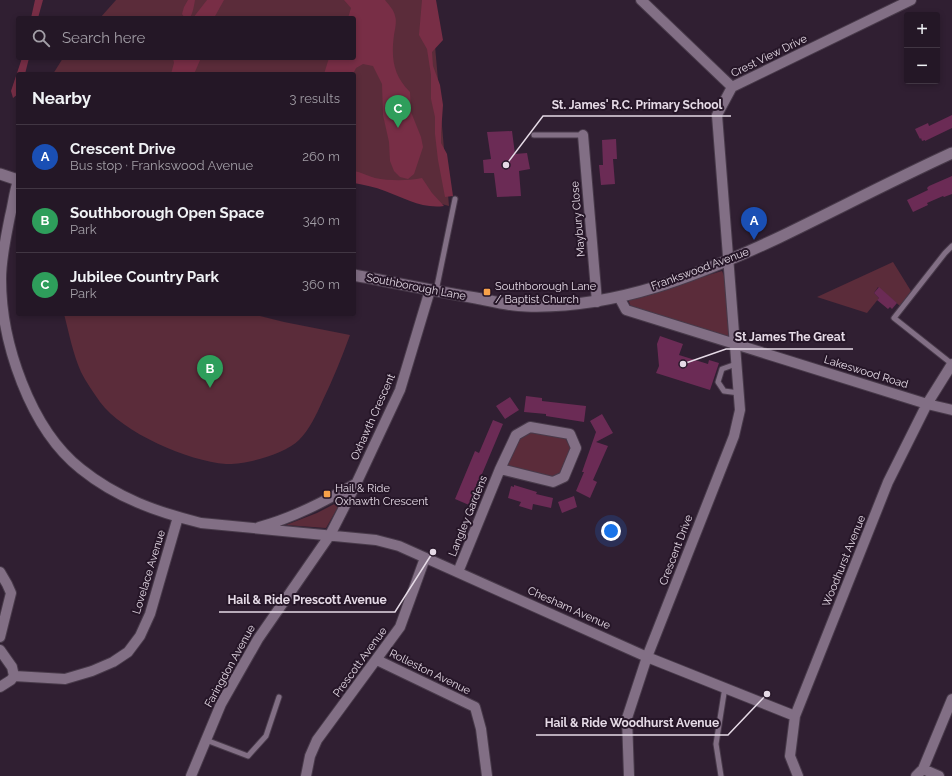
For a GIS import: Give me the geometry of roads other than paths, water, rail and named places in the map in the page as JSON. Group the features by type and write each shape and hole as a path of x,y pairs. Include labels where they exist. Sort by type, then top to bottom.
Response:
{"street":[{"path":"641,0 732,86"},
{"name":"Crest View Drive","path":"730,261 717,115 732,86 900,2 911,0"},
{"name":"Maybury Close","path":"583,135 597,302"},
{"name":"Frankswood Avenue","path":"525,306 597,302 676,280 730,261 830,214 952,153"},
{"path":"0,174 16,179"},
{"path":"16,189 2,254 2,306 8,336 27,397 59,447 81,469 117,493 137,503 178,517 202,523 251,529 330,535"},
{"name":"Crescent Drive","path":"629,776 627,718 647,657 734,436 740,410 730,261"},
{"name":"Southborough Lane","path":"356,275 525,306"},
{"name":"Oxhawth Crescent","path":"330,535 356,484 400,390 433,290"},
{"name":"Lakeswood Road","path":"619,297 626,310 928,404 952,410"},
{"name":"Woodhurst Avenue","path":"798,776 790,756 795,716 888,482 928,404 952,364"},
{"name":"Langley Gardens","path":"458,572 500,469 516,435 530,427 570,434 576,448 564,477 553,482 500,469"},
{"path":"251,529 299,513 356,484"},
{"name":"Lovelace Avenue","path":"14,676 65,679 92,671 113,662 128,652 140,636 150,614 178,517"},
{"name":"Chesham Avenue","path":"330,535 376,540 399,546 647,657 795,716"},
{"name":"Faringdon Avenue","path":"191,776 221,704 258,639 330,535"},
{"name":"Prescott Avenue","path":"306,776 310,756 317,740 400,627 425,558"},
{"path":"0,572 8,584 10,593 0,637"},
{"path":"0,650 12,667 14,676 11,680 0,687"},
{"name":"Rolleston Avenue","path":"377,660 475,707 481,729 487,776"},
{"path":"939,776 920,773 952,698"}],"lane":[{"path":"534,135 583,135"},
{"path":"433,290 455,199"},
{"path":"952,246 894,318 952,364"},
{"path":"736,364 722,369 718,382 724,391 739,393"},
{"path":"721,776 716,744 725,687"},
{"path":"206,740 248,756 266,736 279,697"}],"place":[{"name":"Jubilee Country Park","path":"398,128"},
{"name":"St. James' R.C. Primary School","path":"506,165"},
{"name":"Crescent Drive","path":"754,240"},
{"name":"Southborough Lane / Baptist Church","path":"487,292"},
{"name":"St James The Great","path":"683,364"},
{"name":"Southborough Open Space","path":"210,388"},
{"name":"Hail & Ride Oxhawth Crescent","path":"327,494"},
{"name":"Hail & Ride Prescott Avenue","path":"433,552"},
{"name":"Hail & Ride Woodhurst Avenue","path":"767,694"}]}
